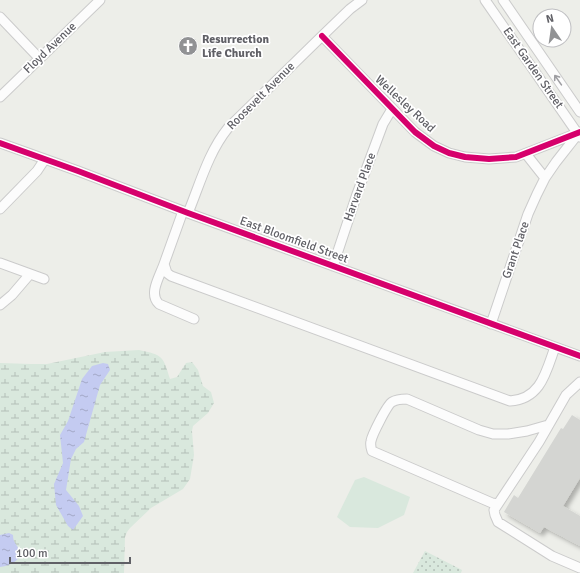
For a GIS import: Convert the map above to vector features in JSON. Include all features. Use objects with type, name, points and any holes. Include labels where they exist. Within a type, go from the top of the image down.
[{"type":"street","name":"Floyd Avenue","points":[[0,97],[100,0]]},
{"type":"street","name":"Roosevelt Avenue","points":[[194,319],[159,304],[155,300],[153,294],[164,264],[218,140],[228,128],[322,36],[362,0]]},
{"type":"street","name":"East Garden Street","points":[[485,0],[579,134]]},
{"type":"street","name":"East Garden Street","points":[[503,0],[580,112]]},
{"type":"street","points":[[0,17],[39,58]]},
{"type":"street","name":"Wellesley Road","points":[[322,36],[415,132],[434,146],[464,157],[489,159],[516,157],[561,139],[579,134]]},
{"type":"street","name":"Harvard Place","points":[[333,266],[357,194],[383,124],[392,108]]},
{"type":"street","name":"Grant Place","points":[[491,324],[528,214],[545,178],[579,134]]},
{"type":"street","name":"East Bloomfield Street","points":[[0,143],[580,356]]},
{"type":"street","points":[[526,154],[545,178]]},
{"type":"street","points":[[0,209],[37,171],[46,159]]},
{"type":"street","points":[[0,263],[44,279]]},
{"type":"street","points":[[164,264],[167,273],[171,276],[510,401],[526,397],[537,390],[555,347]]},
{"type":"street","points":[[0,305],[12,295],[30,274]]},
{"type":"street","points":[[580,382],[566,395],[494,510],[498,522],[552,556],[580,568]]},
{"type":"street","points":[[498,504],[492,503],[372,451],[371,440],[388,405],[394,401],[407,399],[479,430],[493,434],[508,434],[548,426]]},
{"type":"green space","points":[[139,350],[158,355],[166,365],[170,379],[177,377],[186,363],[192,362],[198,370],[203,386],[211,392],[214,403],[208,413],[193,426],[194,455],[190,479],[183,489],[151,508],[127,532],[125,537],[124,573],[0,573],[0,363],[47,364],[105,352]]},
{"type":"green space","points":[[364,477],[410,497],[404,515],[378,528],[350,527],[337,517],[355,480]]},
{"type":"green space","points":[[425,551],[462,570],[461,573],[413,573]]},
{"type":"water","points":[[103,363],[108,364],[110,370],[100,385],[84,442],[76,449],[71,459],[66,490],[79,506],[83,516],[73,530],[68,526],[56,505],[54,484],[63,463],[60,435],[68,421],[82,379],[92,366]]},
{"type":"water","points":[[9,533],[13,535],[14,542],[20,554],[17,560],[11,564],[0,567],[0,535]]},
{"type":"building","points":[[572,415],[580,420],[580,478],[563,506],[580,516],[580,546],[544,527],[540,533],[504,512],[514,495],[518,498],[561,428],[563,429]]},
{"type":"cycle path","points":[[322,36],[415,132],[434,146],[449,153],[465,157],[489,159],[516,157],[580,132]]},
{"type":"cycle path","points":[[0,143],[580,356]]},
{"type":"place","name":"Resurrection Life Church","points":[[188,46]]}]
